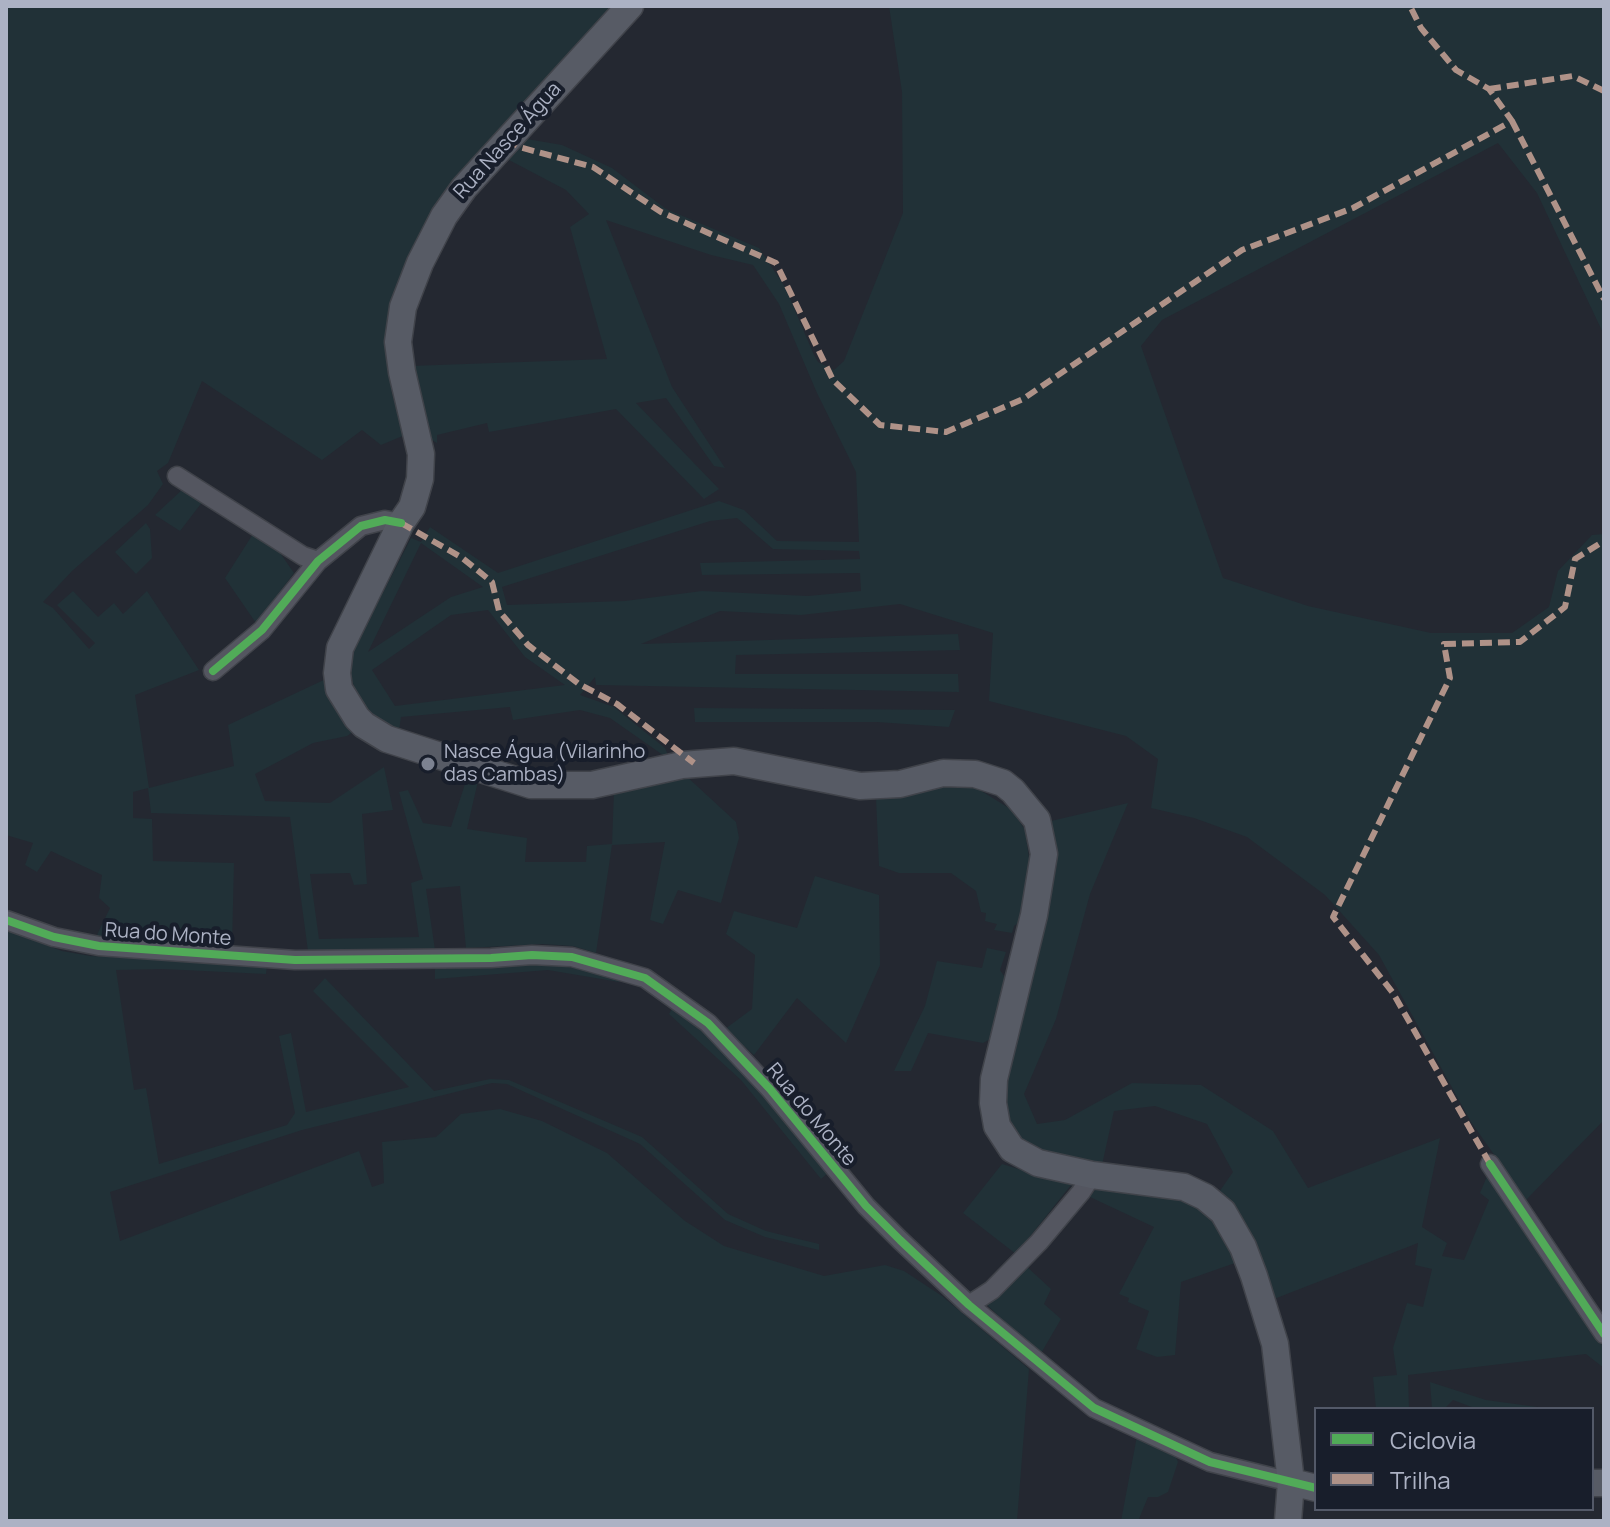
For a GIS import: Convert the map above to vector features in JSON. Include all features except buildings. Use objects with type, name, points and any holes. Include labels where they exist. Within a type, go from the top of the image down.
[{"type":"main road","name":"Rua Nasce Água","points":[[630,6],[464,188],[444,216],[420,263],[403,307],[398,342],[417,431],[421,466],[412,507],[348,628],[337,661],[339,689],[349,708],[364,725],[387,739],[516,781],[546,787],[592,785],[682,765],[734,761],[860,786],[900,784],[943,773],[975,774],[1003,783],[1013,791],[1037,820],[1044,854],[1034,915],[994,1079],[995,1115],[1003,1137],[1023,1157],[1038,1163],[1092,1175],[1184,1187],[1205,1197],[1223,1212],[1233,1227],[1254,1276],[1275,1344],[1304,1485],[1288,1521]]},
{"type":"street","points":[[177,476],[303,556],[318,561]]},
{"type":"street","points":[[213,671],[262,630],[318,561],[361,526],[385,520],[401,523]]},
{"type":"street","name":"Rua do Monte","points":[[6,920],[54,937],[99,946],[295,960],[532,955],[572,957],[645,978],[708,1023],[770,1089],[866,1206],[969,1305],[1094,1408],[1210,1462],[1304,1485]]},
{"type":"street","points":[[1490,1164],[1604,1334]]},
{"type":"street","points":[[969,1305],[992,1290],[1039,1242],[1092,1175]]},
{"type":"shaded area","points":[[6,6],[618,6],[464,170],[386,344],[392,394],[405,435],[381,445],[362,430],[322,460],[202,381],[168,463],[157,471],[163,484],[148,505],[72,571],[43,602],[53,608],[89,649],[95,643],[57,605],[73,591],[98,617],[114,603],[123,614],[147,591],[199,670],[135,695],[149,788],[234,766],[228,725],[328,678],[354,731],[347,736],[313,743],[255,774],[265,801],[330,803],[384,767],[393,810],[362,814],[367,884],[354,885],[350,873],[310,874],[319,939],[419,937],[411,883],[423,879],[399,792],[408,790],[423,823],[451,827],[467,778],[478,781],[467,829],[527,838],[525,862],[586,862],[587,846],[612,844],[614,791],[684,774],[736,822],[739,838],[721,903],[678,890],[663,924],[650,920],[665,842],[612,845],[596,953],[573,946],[542,944],[466,948],[460,886],[426,889],[435,950],[308,951],[290,817],[151,813],[148,788],[133,792],[133,818],[152,819],[153,861],[234,863],[232,946],[96,937],[110,908],[99,898],[102,875],[51,851],[37,872],[25,865],[33,843],[6,835]]},
{"type":"shaded area","points":[[889,6],[1604,6],[1604,335],[1537,193],[1498,143],[1162,320],[1141,346],[1223,578],[1308,606],[1431,633],[1512,633],[1549,607],[1558,571],[1592,535],[1604,534],[1604,1120],[1526,1200],[1471,1122],[1379,955],[1325,895],[1247,837],[1194,818],[1151,808],[1158,759],[1126,736],[989,701],[993,633],[900,604],[801,615],[720,611],[641,644],[958,634],[960,650],[736,655],[735,674],[958,674],[959,692],[596,685],[595,677],[580,695],[614,707],[665,748],[670,760],[610,718],[580,710],[513,720],[510,707],[401,717],[399,731],[380,723],[356,693],[350,673],[352,653],[411,538],[421,542],[430,527],[498,573],[719,501],[744,510],[777,541],[859,542],[856,472],[817,393],[779,304],[753,265],[711,255],[606,220],[672,387],[725,468],[714,466],[666,398],[636,403],[719,489],[704,499],[616,409],[489,432],[487,423],[437,435],[437,443],[428,438],[410,366],[607,359],[570,227],[589,214],[566,190],[509,160],[510,148],[521,138],[562,145],[612,168],[666,209],[759,248],[785,287],[818,362],[834,370],[844,361],[903,213],[902,92]],"holes":[[[737,518],[773,549],[859,551],[860,559],[700,563],[702,575],[860,573],[861,591],[808,596],[702,591],[625,601],[507,605],[502,587],[710,521]],[[421,543],[483,587],[451,597],[368,652]],[[488,610],[525,657],[565,685],[395,706],[372,670],[451,615]]]},
{"type":"shaded area","points":[[184,488],[203,501],[180,531],[155,515]]},
{"type":"shaded area","points":[[146,523],[150,529],[152,558],[136,574],[115,552]]},
{"type":"shaded area","points":[[253,534],[278,550],[294,573],[256,623],[225,578]]},
{"type":"shaded area","points":[[694,708],[955,710],[949,727],[877,722],[695,722]]},
{"type":"shaded area","points":[[939,786],[975,787],[1012,810],[1025,830],[1032,879],[1024,919],[1014,926],[1012,933],[994,930],[997,924],[985,921],[986,913],[981,912],[976,891],[951,873],[899,873],[879,866],[876,798]]},
{"type":"shaded area","points":[[1128,803],[1090,894],[1056,1019],[1024,1094],[1037,1124],[1065,1120],[1132,1083],[1201,1085],[1273,1131],[1308,1188],[1440,1138],[1422,1227],[1447,1243],[1442,1256],[1464,1260],[1489,1200],[1480,1193],[1488,1174],[1604,1348],[1604,1368],[1586,1354],[1408,1375],[1409,1407],[1376,1407],[1373,1377],[1397,1375],[1393,1348],[1407,1303],[1423,1307],[1432,1269],[1415,1265],[1418,1243],[1274,1299],[1217,1195],[1233,1172],[1207,1124],[1155,1106],[1114,1111],[1102,1165],[1044,1157],[1013,1134],[1001,1106],[1004,1074],[1057,865],[1051,821]]},
{"type":"shaded area","points":[[815,876],[879,895],[880,965],[846,1043],[797,998],[754,1055],[725,1029],[752,1009],[755,955],[726,934],[734,911],[797,928]]},
{"type":"shaded area","points":[[6,930],[62,951],[90,956],[267,965],[266,974],[116,970],[134,1090],[146,1088],[159,1164],[287,1125],[295,1113],[279,1036],[291,1033],[306,1112],[409,1087],[313,991],[325,978],[434,1091],[490,1079],[509,1080],[642,1137],[728,1214],[766,1231],[819,1244],[819,1250],[765,1237],[725,1220],[640,1144],[507,1084],[492,1083],[302,1130],[110,1192],[120,1241],[359,1151],[372,1187],[384,1183],[382,1142],[436,1137],[461,1114],[500,1109],[542,1121],[607,1153],[685,1221],[724,1246],[824,1276],[885,1265],[904,1271],[942,1296],[1029,1369],[1017,1521],[6,1521]]},
{"type":"shaded area","points":[[987,948],[1006,952],[1000,970],[1008,982],[997,1035],[983,1043],[928,1033],[911,1071],[894,1071],[925,1006],[937,961],[982,968]]},
{"type":"shaded area","points":[[552,964],[620,977],[619,982],[548,970],[435,979],[435,969]]},
{"type":"shaded area","points":[[673,1007],[692,1021],[745,1073],[828,1173],[821,1179],[741,1080],[669,1014]]},
{"type":"shaded area","points":[[1002,1164],[1071,1185],[1016,1254],[963,1213]]},
{"type":"shaded area","points":[[1099,1184],[1195,1200],[1222,1226],[1235,1263],[1181,1282],[1175,1355],[1157,1357],[1136,1349],[1149,1311],[1128,1302],[1129,1298],[1119,1294],[1154,1227],[1090,1197]]},
{"type":"shaded area","points":[[1025,1265],[1051,1289],[1044,1304],[1061,1319],[1040,1355],[987,1305]]},
{"type":"shaded area","points":[[1430,1382],[1486,1400],[1537,1407],[1472,1407],[1453,1400],[1446,1407],[1432,1407]]},
{"type":"shaded area","points":[[1137,1436],[1175,1455],[1178,1462],[1168,1492],[1158,1497],[1148,1497],[1139,1519],[1143,1521],[1121,1521]]},
{"type":"marked path","points":[[507,139],[519,147],[593,167],[661,212],[776,263],[833,380],[880,425],[946,432],[1023,399],[1242,250],[1353,208],[1512,121],[1489,89],[1456,70],[1421,28],[1410,6]]},
{"type":"marked path","points":[[1489,89],[1573,76],[1604,91]]},
{"type":"marked path","points":[[1512,121],[1604,299]]},
{"type":"marked path","points":[[401,523],[461,557],[492,582],[499,611],[528,645],[579,684],[617,704],[694,763]]},
{"type":"marked path","points":[[1490,1164],[1393,993],[1333,917],[1450,678],[1444,644],[1520,642],[1565,607],[1575,559],[1604,541]]},
{"type":"cycle path","points":[[213,671],[262,630],[318,561],[361,526],[385,520],[401,523]]},
{"type":"cycle path","points":[[6,920],[54,937],[99,946],[295,960],[532,955],[572,957],[645,978],[708,1023],[770,1089],[866,1206],[900,1240],[969,1305],[1094,1408],[1210,1462],[1314,1488]]},
{"type":"cycle path","points":[[1490,1164],[1604,1334]]},
{"type":"place","name":"Nasce Água (Vilarinho das Cambas)","points":[[428,764]]}]
